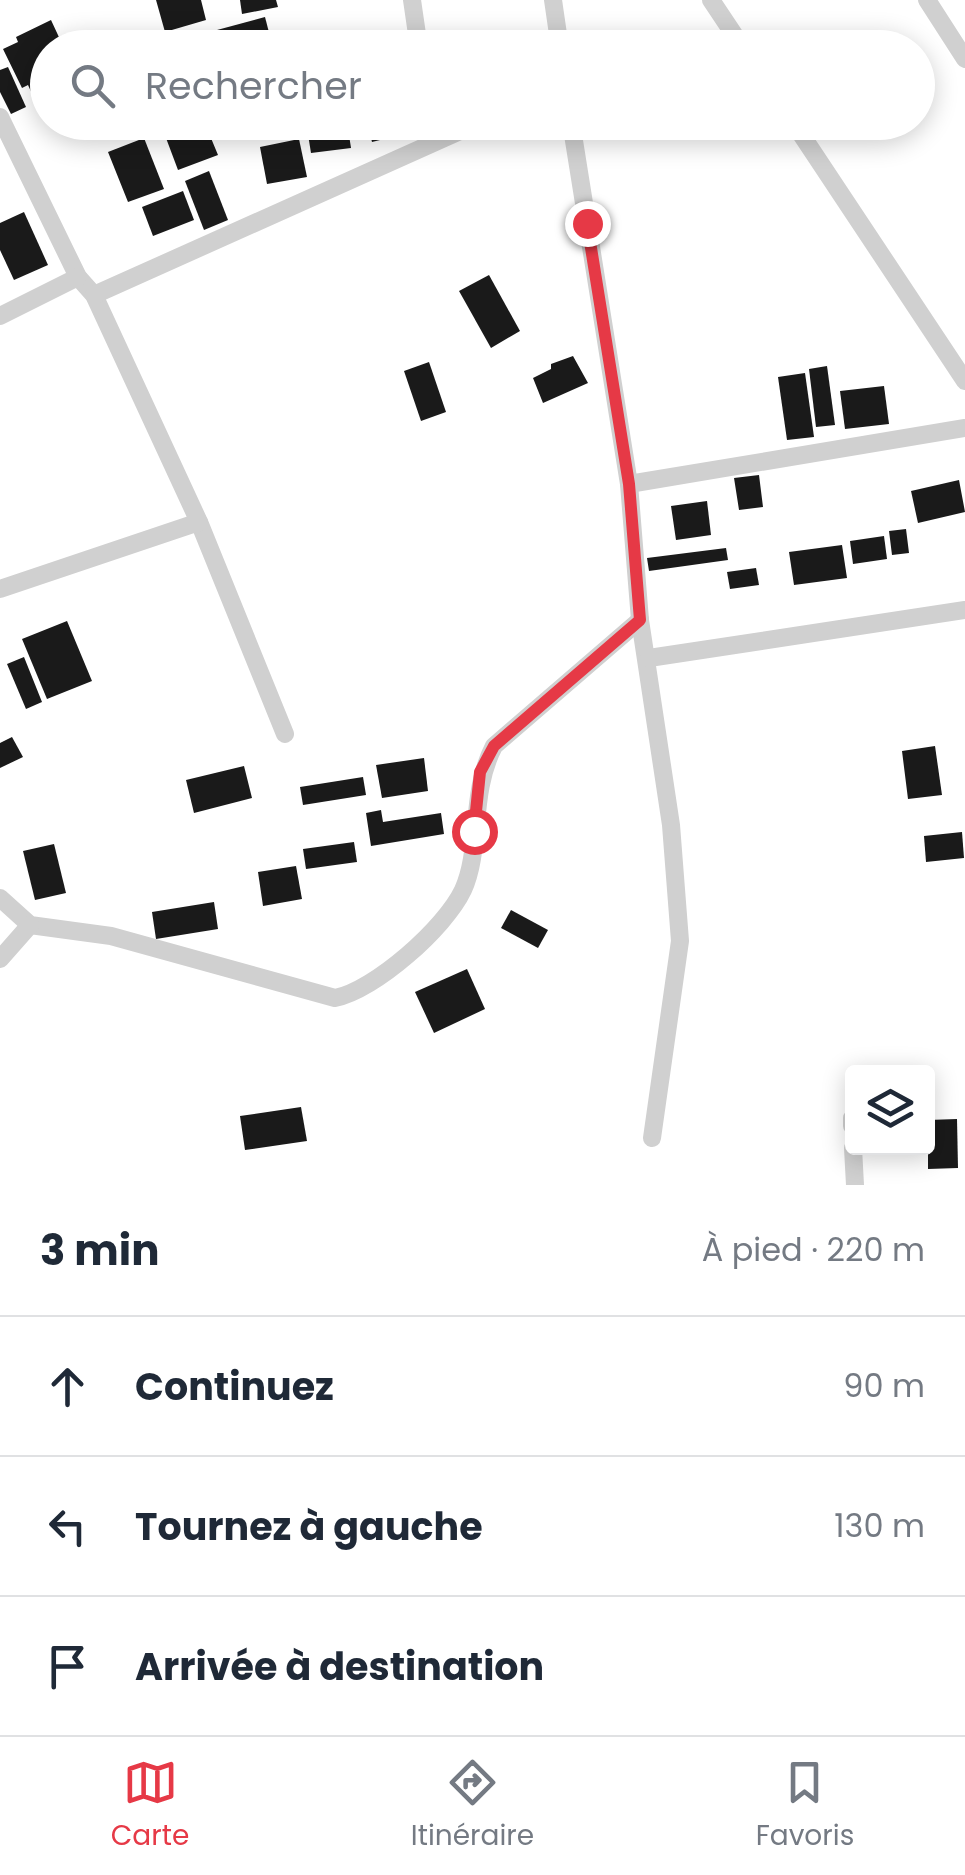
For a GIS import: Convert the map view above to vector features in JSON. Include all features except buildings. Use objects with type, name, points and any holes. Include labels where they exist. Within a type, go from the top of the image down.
[{"type":"street","points":[[412,0],[416,30]]},
{"type":"street","points":[[553,0],[557,30]]},
{"type":"street","points":[[711,0],[731,30]]},
{"type":"street","points":[[927,0],[965,59]]},
{"type":"street","points":[[0,117],[78,277],[94,295],[199,522],[285,734]]},
{"type":"street","points":[[94,295],[439,140]]},
{"type":"street","points":[[575,140],[629,484],[640,620],[649,658],[671,825],[680,941],[652,1138]]},
{"type":"street","points":[[805,140],[965,381]]},
{"type":"street","points":[[0,316],[78,277]]},
{"type":"street","points":[[629,484],[965,428]]},
{"type":"street","points":[[0,589],[199,522]]},
{"type":"street","points":[[649,658],[965,610]]},
{"type":"street","points":[[0,898],[30,925],[111,936],[335,998],[375,984],[422,940],[463,890],[480,772],[494,746],[640,620]]},
{"type":"street","points":[[0,959],[30,925]]},
{"type":"street","points":[[854,1155],[855,1185]]},
{"type":"route","points":[[474,831],[480,772],[494,746],[640,620],[629,484],[587,223]]}]
